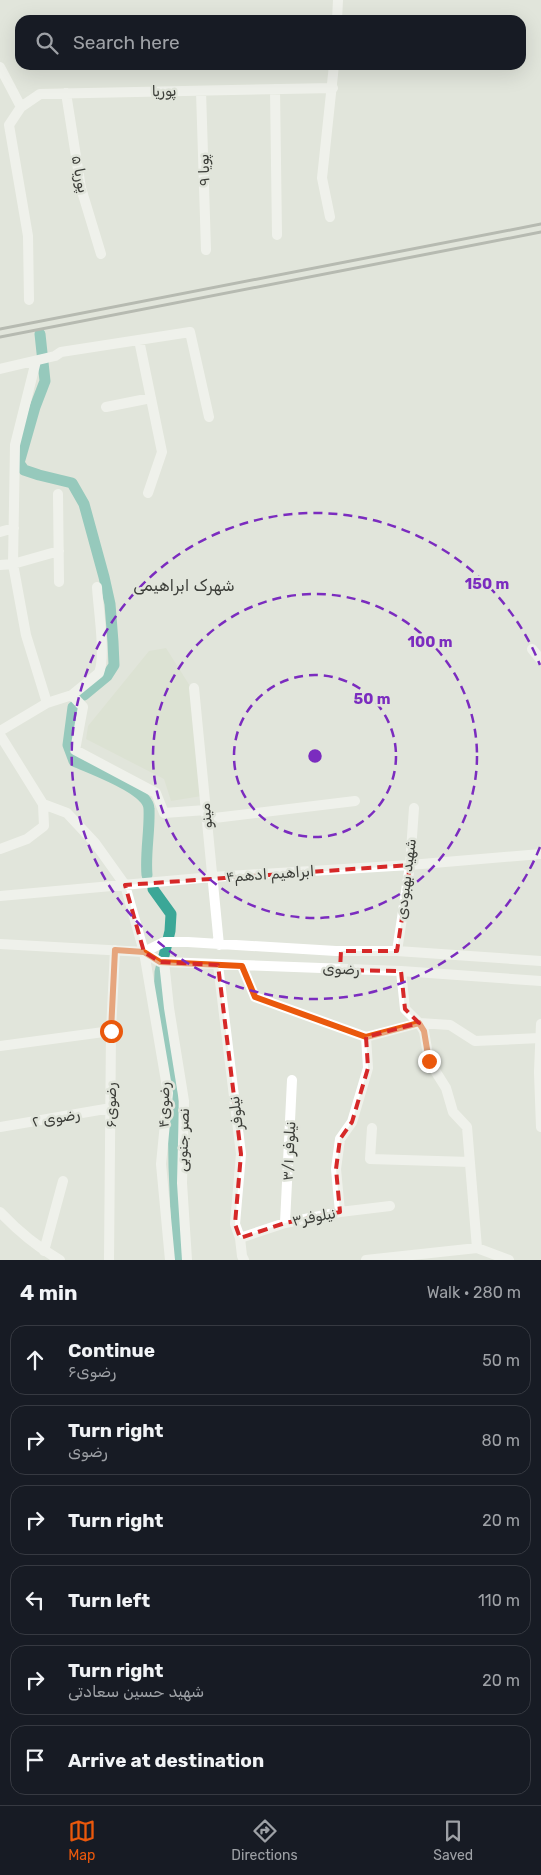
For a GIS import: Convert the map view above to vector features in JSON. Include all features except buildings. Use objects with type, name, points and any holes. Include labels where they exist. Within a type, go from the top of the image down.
[{"type":"street","points":[[337,15],[338,0]]},
{"type":"street","points":[[0,67],[21,107]]},
{"type":"street","points":[[330,217],[322,178],[334,70]]},
{"type":"street","points":[[0,87],[12,88]]},
{"type":"street","name":"پوریا","points":[[5,126],[21,107],[40,94],[333,88]]},
{"type":"street","points":[[275,89],[277,235]]},
{"type":"street","name":"پویا ۹","points":[[201,91],[206,250]]},
{"type":"street","name":"پوریا ۵","points":[[66,93],[81,188],[101,254]]},
{"type":"street","points":[[5,126],[28,236],[29,300]]},
{"type":"street","points":[[0,369],[55,356],[61,352],[190,332],[209,417]]},
{"type":"street","points":[[140,340],[162,452],[148,493]]},
{"type":"street","points":[[36,361],[15,446],[14,564],[26,635],[47,703]]},
{"type":"street","points":[[106,407],[151,398]]},
{"type":"street","points":[[58,494],[59,582]]},
{"type":"street","points":[[0,532],[14,528]]},
{"type":"street","points":[[0,565],[14,564],[59,551]]},
{"type":"street","points":[[0,731],[47,703],[72,695],[99,673],[102,656],[97,587]]},
{"type":"street","points":[[532,649],[541,660]]},
{"type":"street","name":"مینو","points":[[194,688],[218,945]]},
{"type":"street","points":[[72,695],[83,708],[75,750],[156,793],[164,813],[206,814],[355,801]]},
{"type":"street","points":[[0,735],[43,804],[44,826],[26,839],[0,849]]},
{"type":"street","name":"رضوی۴","points":[[43,804],[67,813],[95,843],[125,885],[144,952],[168,1093],[161,1164],[170,1260]]},
{"type":"street","name":"شهید بهبودی","points":[[397,951],[410,865],[414,808]]},
{"type":"street","name":"ابراهیم ادهم۴","points":[[0,896],[212,878],[541,854]]},
{"type":"street","name":"رضوی","points":[[144,952],[164,942],[297,947],[336,951],[397,951],[541,961]]},
{"type":"street","name":"رضوی","points":[[0,944],[144,952],[160,962],[401,971],[541,981]]},
{"type":"street","name":"رضوی۶","points":[[108,1260],[111,1031],[115,950]]},
{"type":"street","points":[[336,951],[336,969]]},
{"type":"street","name":"نصر جنوبی","points":[[164,962],[169,1008],[184,1101],[182,1183],[187,1260]]},
{"type":"street","name":"نیلوفر","points":[[218,965],[241,1154],[235,1224],[244,1260]]},
{"type":"street","points":[[242,966],[255,997],[366,1037],[419,1023],[450,1025],[475,1041],[540,1038]]},
{"type":"street","points":[[401,971],[405,1009],[424,1031],[429,1061],[446,1088],[453,1112],[466,1127],[478,1248]]},
{"type":"street","points":[[541,1024],[541,1127]]},
{"type":"street","points":[[0,1046],[111,1031]]},
{"type":"street","points":[[340,1212],[336,1169],[340,1138],[352,1122],[368,1068],[366,1037]]},
{"type":"street","name":"نیلوفر ۳/۱","points":[[285,1223],[292,1080]]},
{"type":"street","name":"رضوی ۲","points":[[0,1127],[111,1108]]},
{"type":"street","points":[[372,1128],[370,1159],[470,1162]]},
{"type":"street","points":[[44,1251],[63,1181]]},
{"type":"street","name":"نیلوفر۳","points":[[240,1238],[285,1223],[340,1212],[390,1206]]},
{"type":"street","points":[[0,1212],[16,1229],[44,1251],[60,1260]]},
{"type":"street","points":[[366,1260],[478,1248],[509,1260]]},
{"type":"highlighted area","points":[[410,865],[397,951],[341,951],[340,970],[401,971],[405,1009],[419,1023],[366,1037],[368,1068],[352,1122],[340,1139],[336,1169],[340,1212],[285,1223],[240,1238],[235,1224],[241,1154],[218,965],[160,962],[144,952],[125,885]]},
{"type":"shaded area","points":[[166,648],[190,686],[202,796],[171,801],[164,779],[86,739],[88,726],[149,651]]},
{"type":"waterway","points":[[40,334],[45,381],[35,407],[19,463],[24,470],[72,483],[84,504],[110,604],[114,665],[107,676],[84,695]]},
{"type":"waterway","points":[[73,707],[68,745],[74,761],[118,780],[140,794],[146,802],[149,809],[147,875]]},
{"type":"waterway","points":[[153,889],[171,914],[170,931],[160,972],[159,1001],[173,1095],[178,1260]]},
{"type":"railway","points":[[0,329],[541,224]]},
{"type":"railway","points":[[0,337],[541,232]]},
{"type":"district","name":"شهرک ابراهیمی","points":[[184,585]]},
{"type":"route","points":[[111,1031],[115,950],[144,952],[160,962],[242,966],[255,997],[366,1037],[419,1023],[424,1031],[429,1061]]}]
